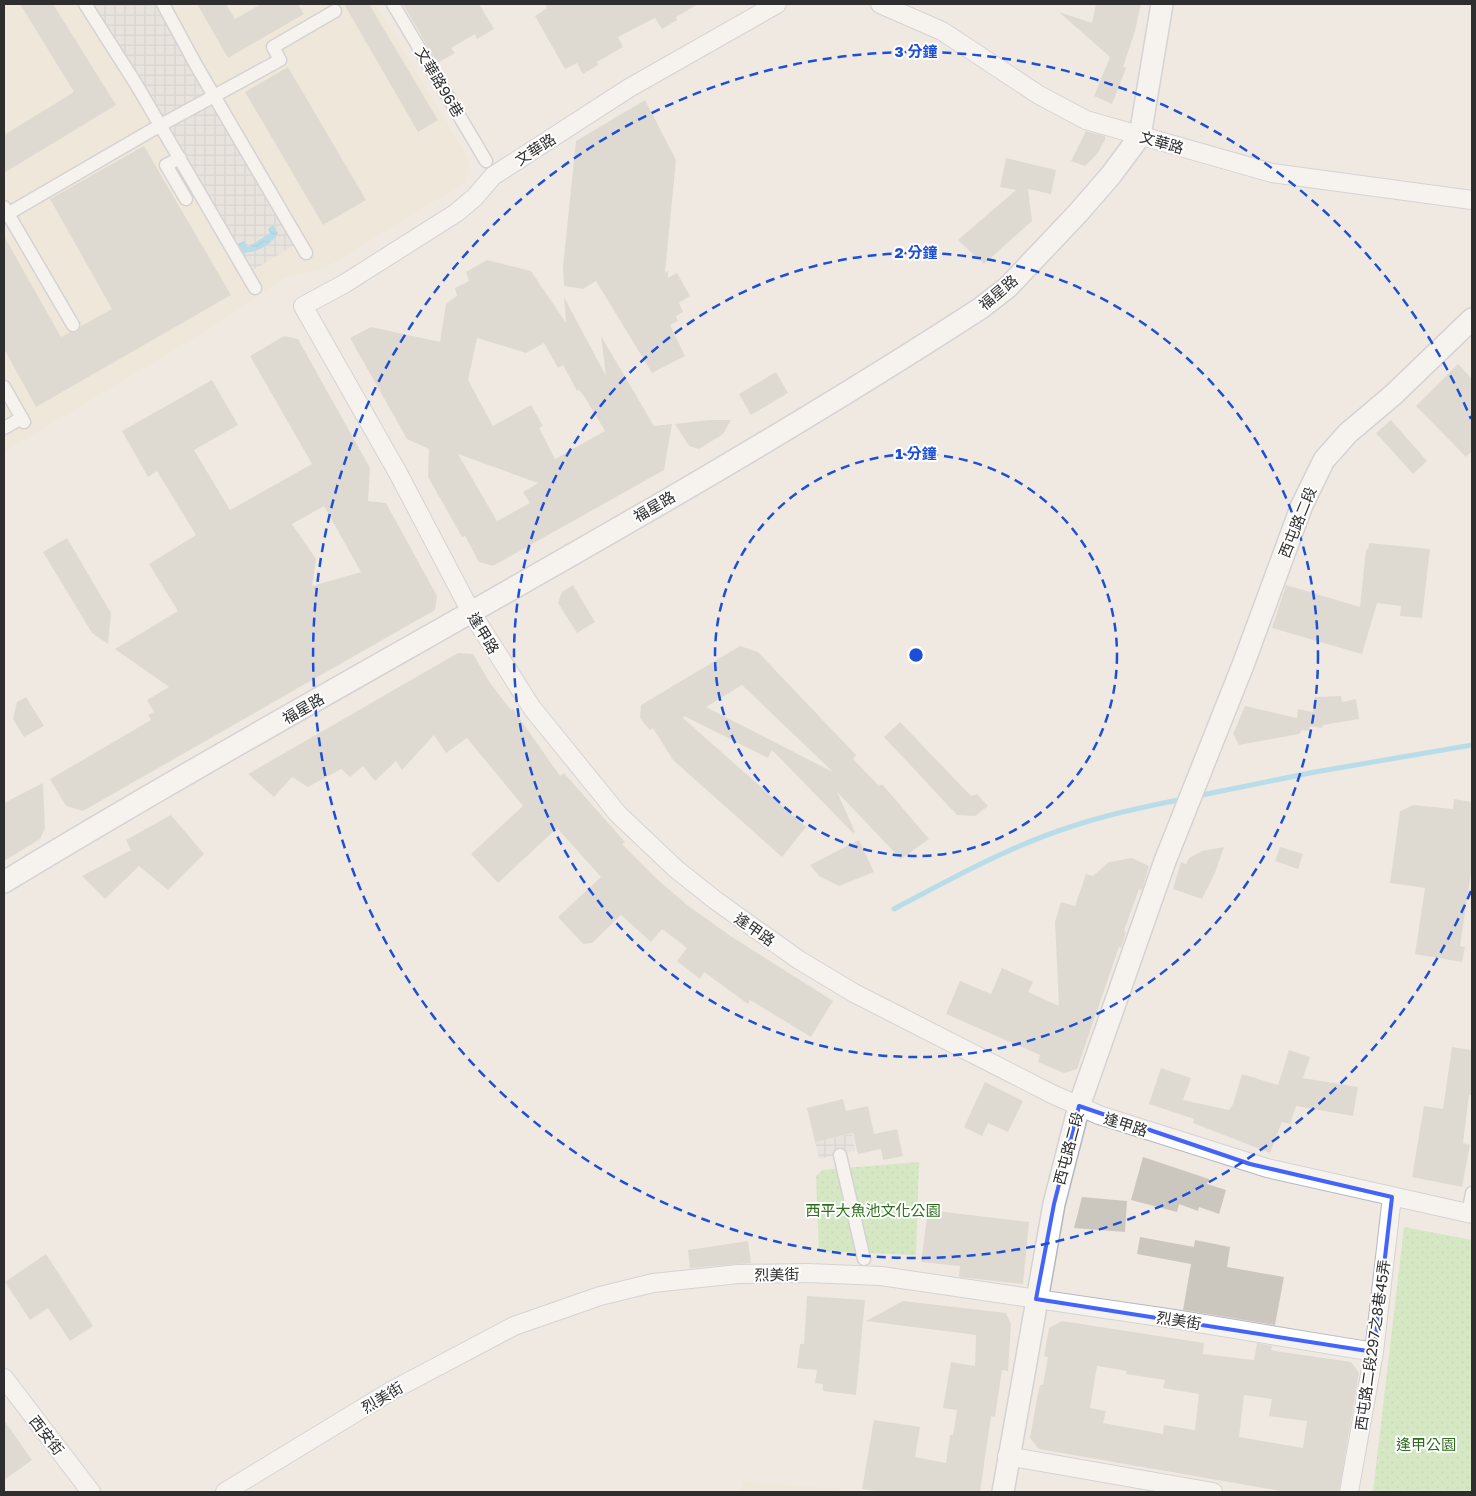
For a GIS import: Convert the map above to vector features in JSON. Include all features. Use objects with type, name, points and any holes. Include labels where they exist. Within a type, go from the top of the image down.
[{"type":"street","points":[[85,4],[136,84],[255,288]]},
{"type":"street","points":[[163,4],[306,253]]},
{"type":"street","name":"文華路96巷","points":[[393,4],[486,161]]},
{"type":"street","name":"文華路","points":[[304,306],[344,284],[456,213],[475,197],[493,176],[629,88],[777,4]]},
{"type":"street","name":"文華路","points":[[880,4],[942,31],[1039,95],[1086,120],[1272,173],[1472,200]]},
{"type":"street","name":"福星路","points":[[4,882],[227,751],[751,450],[981,308],[1008,287],[1078,213],[1111,175],[1140,136],[1162,4]]},
{"type":"street","points":[[73,325],[5,212],[214,94],[280,60],[273,47],[334,11]]},
{"type":"street","points":[[180,158],[166,165],[186,199]]},
{"type":"street","name":"逢甲路","points":[[304,306],[422,516],[471,612],[532,708],[597,789],[640,836],[709,895],[799,960],[854,993],[1099,1115],[1258,1166],[1470,1214]]},
{"type":"street","name":"西屯路二段","points":[[1003,1492],[1054,1204],[1079,1106],[1182,816],[1243,665],[1302,505],[1324,460],[1348,433],[1393,395],[1472,318]]},
{"type":"street","points":[[4,387],[23,420],[4,428]]},
{"type":"street","points":[[840,1154],[864,1258]]},
{"type":"street","points":[[1470,1214],[1472,1193]]},
{"type":"street","name":"西屯路二段297之8巷45弄","points":[[1349,1492],[1374,1352],[1392,1197]]},
{"type":"street","name":"烈美街","points":[[225,1492],[390,1391],[514,1326],[600,1296],[653,1283],[738,1274],[808,1273],[881,1276],[1374,1352]]},
{"type":"street","name":"西安街","points":[[4,1378],[90,1492]]},
{"type":"street","points":[[1008,1456],[1161,1488],[1213,1492]]},
{"type":"highlighted area","points":[[1079,1106],[1250,1164],[1392,1197],[1374,1352],[1036,1299],[1054,1204]]},
{"type":"shaded area","points":[[4,4],[376,4],[470,161],[466,182],[329,266],[284,278],[214,326],[4,452]]},
{"type":"shaded area","points":[[85,4],[158,4],[293,246],[248,273]]},
{"type":"shaded area","points":[[852,1134],[855,1151],[819,1159],[815,1141]]},
{"type":"shaded area","points":[[743,1481],[863,1491],[740,1492]]},
{"type":"green space","name":"西平大魚池文化公園","points":[[919,1162],[916,1255],[819,1251],[816,1176],[822,1170]]},
{"type":"green space","name":"逢甲公園","points":[[1404,1227],[1472,1240],[1472,1492],[1373,1492]]},
{"type":"water","points":[[273,225],[278,233],[267,245],[259,250],[243,253],[238,244],[244,241],[248,247],[270,233],[268,229]]},
{"type":"building","points":[[20,4],[53,4],[116,105],[4,173],[4,135],[74,92]]},
{"type":"building","points":[[197,4],[226,4],[235,19],[261,4],[298,4],[304,14],[228,58]]},
{"type":"building","points":[[344,4],[369,4],[438,120],[418,132]]},
{"type":"building","points":[[403,4],[479,4],[494,29],[477,39],[475,34],[451,48],[455,53],[437,63]]},
{"type":"building","points":[[545,4],[698,4],[676,17],[677,20],[662,29],[655,18],[618,37],[623,47],[597,62],[598,65],[583,74],[577,63],[565,69],[535,16],[547,8]]},
{"type":"building","points":[[1096,4],[1141,4],[1135,31],[1123,67],[1126,68],[1112,104],[1094,96],[1110,57],[1059,12],[1092,23]]},
{"type":"building","points":[[288,67],[366,200],[323,225],[245,92]]},
{"type":"building","points":[[645,100],[676,160],[665,272],[668,271],[668,278],[677,273],[690,296],[679,303],[683,312],[676,316],[678,321],[670,325],[685,356],[652,373],[596,281],[583,289],[564,286],[563,267],[576,141]]},
{"type":"building","points":[[1086,131],[1105,136],[1105,140],[1097,154],[1085,166],[1071,161]]},
{"type":"building","points":[[144,146],[231,295],[36,407],[4,349],[4,236],[61,337],[70,332],[77,332],[81,326],[112,309],[50,199]]},
{"type":"building","points":[[1006,158],[1056,170],[1051,194],[1028,189],[1032,221],[984,264],[958,240],[1016,190],[1000,187]]},
{"type":"building","points":[[487,260],[531,271],[566,323],[564,297],[606,376],[601,336],[654,426],[672,424],[664,470],[493,566],[479,562],[465,536],[462,537],[428,477],[429,449],[407,439],[350,338],[371,327],[440,342],[446,304],[457,296],[455,288],[469,281],[466,272]],"holes":[[[477,338],[526,353],[544,343],[558,368],[563,365],[577,391],[579,390],[584,396],[605,431],[555,459],[539,428],[543,426],[531,405],[493,426],[468,380]],[[458,454],[538,483],[523,492],[530,503],[497,521]]]},
{"type":"building","points":[[284,336],[298,339],[370,468],[368,501],[386,503],[437,596],[435,610],[83,811],[66,806],[50,779],[151,720],[148,715],[154,712],[147,700],[169,687],[115,649],[178,611],[149,564],[196,535],[157,471],[148,477],[122,431],[212,380],[238,425],[194,450],[230,510],[312,464],[250,356]],"holes":[[[324,506],[361,572],[312,586],[316,559],[292,524]]]},
{"type":"building","points":[[1458,364],[1472,379],[1472,451],[1466,457],[1416,406]]},
{"type":"building","points":[[776,372],[788,393],[751,415],[739,394]]},
{"type":"building","points":[[709,420],[731,420],[723,434],[699,449],[689,446],[675,424]]},
{"type":"building","points":[[1391,420],[1427,461],[1413,474],[1376,433]]},
{"type":"building","points":[[67,538],[111,613],[108,644],[92,633],[43,552]]},
{"type":"building","points":[[1369,543],[1430,549],[1422,618],[1400,616],[1401,606],[1377,603],[1362,654],[1272,628],[1286,585],[1360,607],[1366,549],[1368,550]]},
{"type":"building","points":[[573,585],[595,622],[577,633],[558,603],[562,592]]},
{"type":"building","points":[[740,646],[758,652],[856,755],[853,759],[879,786],[882,784],[929,839],[901,859],[837,792],[855,832],[853,833],[772,750],[768,758],[684,716],[683,718],[806,827],[782,857],[673,760],[653,728],[650,730],[640,718],[641,705]],"holes":[[[742,685],[833,772],[706,707]]]},
{"type":"building","points":[[458,653],[473,654],[490,683],[511,710],[513,709],[560,776],[564,773],[625,842],[622,844],[658,880],[686,904],[729,935],[833,1001],[811,1037],[750,1000],[748,1004],[704,972],[700,979],[677,961],[687,948],[662,929],[651,942],[621,915],[592,943],[583,944],[558,917],[601,877],[557,828],[498,883],[471,854],[523,806],[467,738],[446,753],[434,735],[402,770],[396,761],[375,781],[363,766],[350,777],[341,769],[308,787],[292,777],[274,797],[248,774]]},
{"type":"building","points":[[1341,696],[1342,702],[1356,699],[1359,719],[1323,725],[1322,728],[1310,726],[1308,731],[1302,730],[1299,734],[1239,745],[1233,734],[1245,706],[1297,718],[1298,709],[1313,712],[1315,697]]},
{"type":"building","points":[[26,697],[44,726],[24,737],[13,719],[17,702]]},
{"type":"building","points":[[900,722],[971,796],[977,794],[988,806],[975,816],[957,815],[884,737]]},
{"type":"building","points":[[43,783],[45,828],[40,839],[4,861],[4,803]]},
{"type":"building","points":[[1454,799],[1472,802],[1472,866],[1460,946],[1465,947],[1462,962],[1415,954],[1425,888],[1390,883],[1400,811],[1414,805],[1453,809]]},
{"type":"building","points":[[171,815],[204,854],[168,890],[139,866],[105,899],[82,876],[131,850],[126,840]]},
{"type":"building","points":[[859,840],[874,872],[839,886],[819,876],[810,865]]},
{"type":"building","points":[[1224,847],[1215,873],[1202,899],[1173,889],[1181,862],[1186,864],[1189,858],[1202,851]]},
{"type":"building","points":[[1280,847],[1303,854],[1298,869],[1275,861]]},
{"type":"building","points":[[1132,858],[1149,866],[1142,890],[1139,889],[1124,931],[1126,932],[1121,948],[1119,947],[1077,1069],[1064,1073],[1038,1062],[1040,1055],[946,1014],[960,981],[991,994],[1002,968],[1033,982],[1028,992],[1059,1006],[1055,922],[1061,902],[1075,906],[1086,874],[1093,876],[1109,862]]},
{"type":"building","points":[[1452,1047],[1472,1050],[1472,1095],[1469,1095],[1463,1143],[1470,1145],[1462,1187],[1412,1177],[1424,1106],[1443,1109]]},
{"type":"building","points":[[1289,1050],[1310,1057],[1303,1078],[1358,1087],[1353,1116],[1296,1106],[1290,1124],[1282,1122],[1270,1153],[1193,1123],[1194,1119],[1149,1104],[1161,1068],[1191,1078],[1183,1100],[1229,1110],[1233,1104],[1242,1074],[1278,1085]]},
{"type":"building","points":[[985,1082],[1023,1101],[1008,1132],[988,1123],[982,1136],[964,1127]]},
{"type":"building","points":[[843,1099],[846,1111],[868,1106],[874,1134],[897,1129],[903,1156],[883,1160],[881,1149],[858,1154],[853,1133],[815,1142],[807,1108]]},
{"type":"building","points":[[1143,1157],[1209,1179],[1207,1184],[1226,1190],[1219,1214],[1199,1207],[1198,1211],[1179,1204],[1177,1212],[1131,1200]]},
{"type":"building","points":[[1082,1197],[1127,1201],[1125,1232],[1074,1228]]},
{"type":"building","points":[[928,1210],[1029,1222],[1023,1284],[959,1277],[960,1266],[921,1262]]},
{"type":"building","points":[[1140,1237],[1194,1247],[1195,1240],[1230,1247],[1227,1267],[1284,1277],[1275,1325],[1183,1310],[1191,1264],[1137,1254]]},
{"type":"building","points":[[748,1241],[751,1263],[690,1268],[688,1250]]},
{"type":"building","points":[[46,1254],[93,1326],[70,1341],[48,1308],[30,1320],[5,1282]]},
{"type":"building","points":[[807,1296],[865,1300],[856,1395],[823,1391],[823,1384],[815,1383],[817,1370],[797,1368],[800,1344],[804,1344]]},
{"type":"building","points":[[903,1301],[1006,1313],[1011,1324],[1008,1371],[1002,1370],[995,1417],[991,1416],[980,1492],[882,1492],[862,1489],[874,1420],[920,1427],[915,1457],[946,1463],[950,1435],[953,1435],[957,1410],[943,1408],[951,1362],[975,1366],[976,1335],[866,1321]]},
{"type":"building","points":[[1062,1321],[1204,1343],[1203,1354],[1254,1360],[1257,1343],[1272,1346],[1271,1350],[1275,1351],[1351,1362],[1359,1373],[1339,1492],[1287,1492],[1039,1449],[1030,1438],[1037,1398],[1040,1385],[1043,1385],[1048,1357],[1044,1356],[1049,1328]],"holes":[[[1097,1366],[1127,1371],[1126,1374],[1165,1380],[1163,1388],[1199,1394],[1195,1430],[1164,1425],[1163,1434],[1103,1423],[1106,1411],[1090,1408]],[[1244,1395],[1272,1399],[1269,1416],[1307,1421],[1303,1448],[1239,1437]]]},
{"type":"building","points":[[4,1420],[32,1460],[4,1480]]},
{"type":"waterway","points":[[1197,796],[1315,772],[1472,745]]},
{"type":"waterway","points":[[894,909],[982,863],[1050,834],[1114,814],[1184,799]]}]
